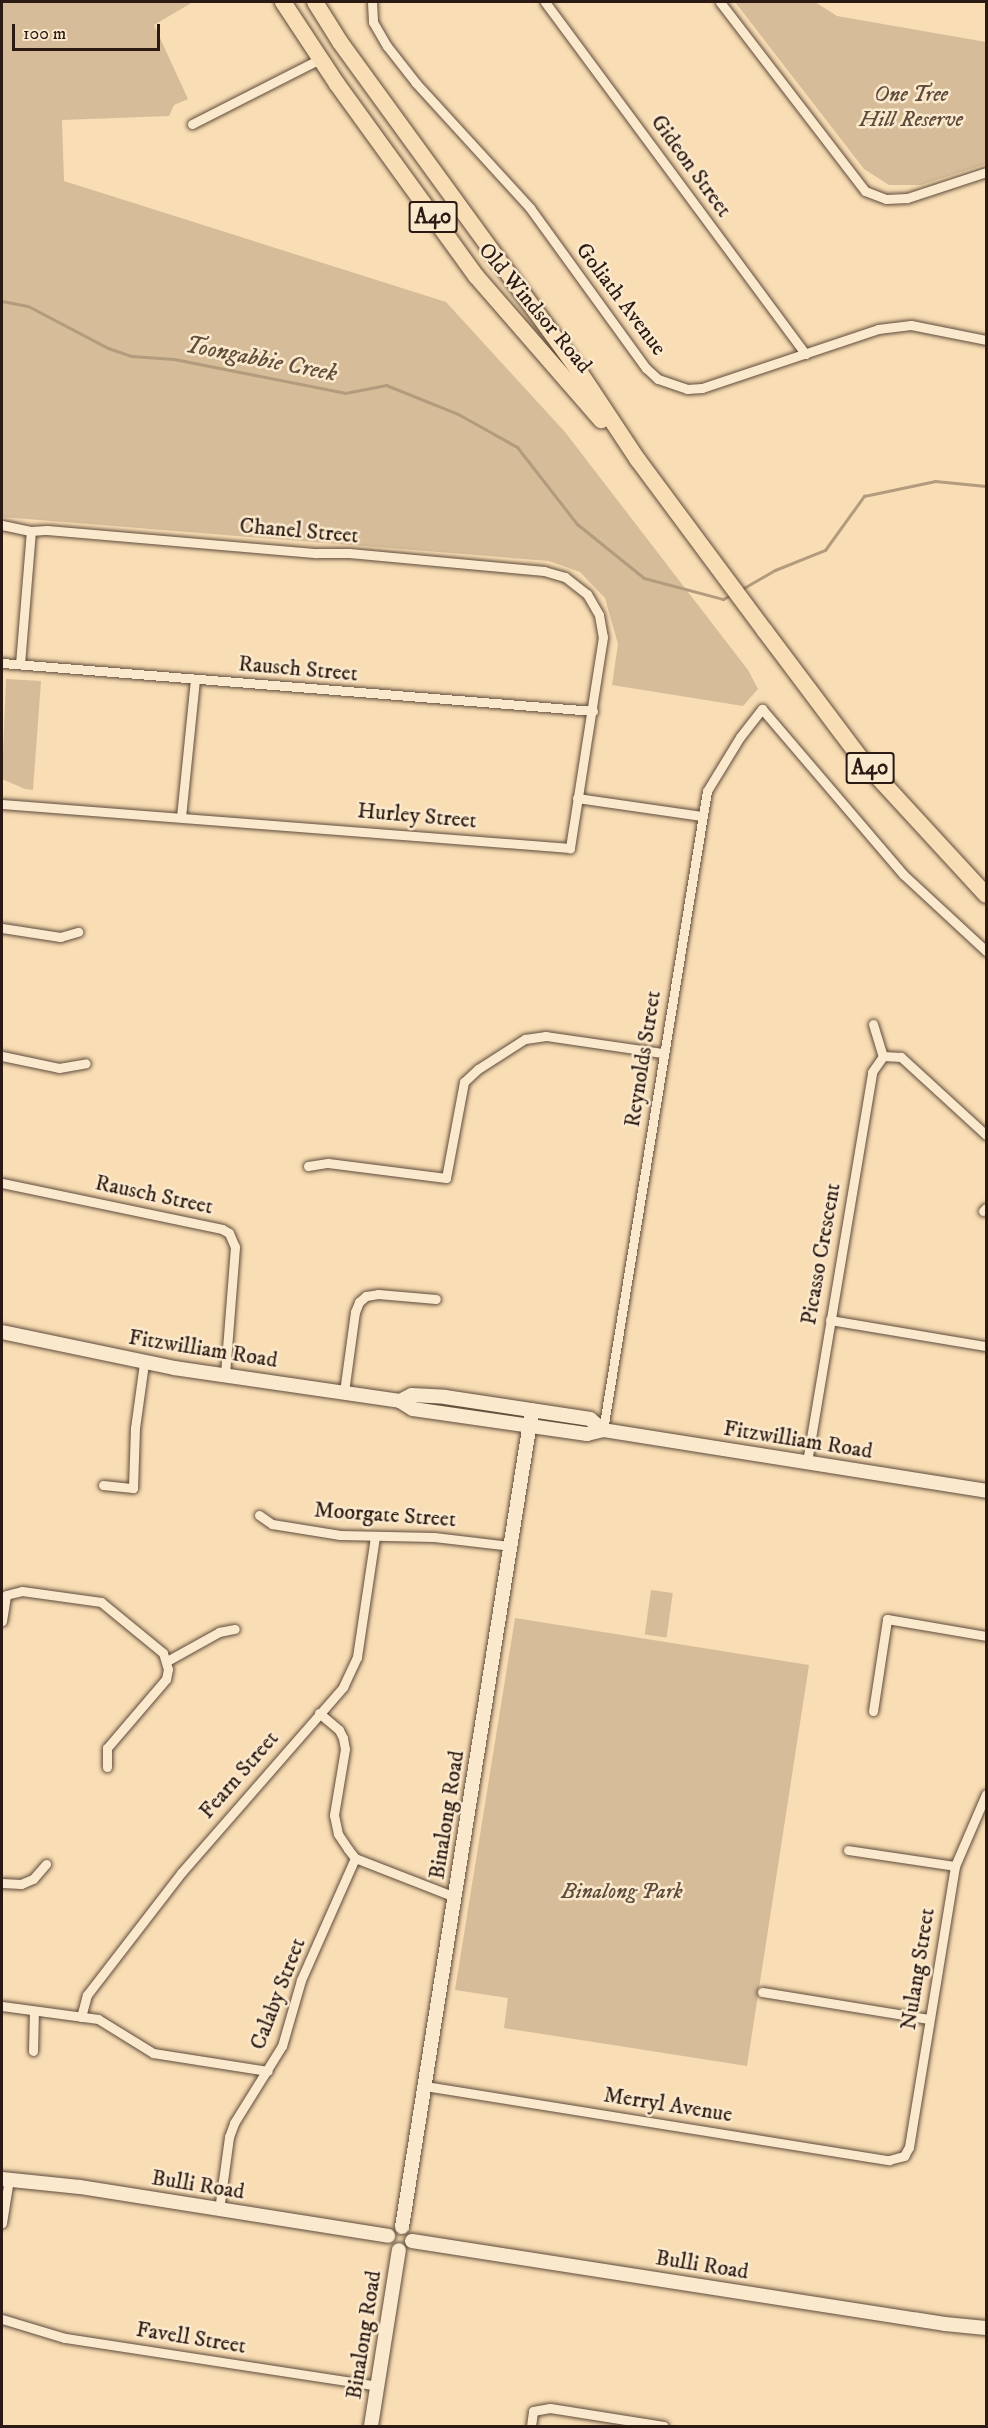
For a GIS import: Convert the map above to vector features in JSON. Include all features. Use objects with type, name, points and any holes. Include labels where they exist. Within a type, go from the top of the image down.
[{"type":"highway","name":"Old Windsor Road","points":[[283,2],[320,59],[476,276],[638,460]]},
{"type":"highway","name":"Old Windsor Road","points":[[315,2],[340,42],[579,371],[638,460],[765,631],[862,760],[987,896]]},
{"type":"street","name":"Goliath Avenue","points":[[372,2],[372,22],[387,46],[424,92],[530,208],[646,368],[658,379],[687,389],[702,388],[878,329],[911,325],[987,340]]},
{"type":"street","name":"Gideon Street","points":[[545,2],[805,354]]},
{"type":"street","points":[[720,2],[865,191],[886,199],[907,198],[987,172]]},
{"type":"street","points":[[192,124],[320,59]]},
{"type":"street","name":"Chanel Street","points":[[2,525],[31,531],[47,530],[317,553],[349,553],[544,571],[565,577],[587,594]]},
{"type":"street","points":[[20,664],[31,531]]},
{"type":"street","name":"Hurley Street","points":[[2,804],[570,848],[603,637],[599,615],[587,594]]},
{"type":"street","name":"Rausch Street","points":[[2,663],[593,711]]},
{"type":"street","points":[[181,817],[195,680]]},
{"type":"street","name":"Reynolds Street","points":[[603,1430],[707,791],[740,737],[762,709],[904,875],[987,951]]},
{"type":"street","points":[[578,798],[702,816]]},
{"type":"street","points":[[2,928],[60,937],[78,932]]},
{"type":"street","points":[[873,1024],[882,1056],[901,1057],[987,1135]]},
{"type":"street","points":[[308,1166],[328,1163],[446,1178],[464,1082],[478,1069],[525,1039],[546,1036],[663,1053]]},
{"type":"street","points":[[2,1056],[59,1068],[86,1063]]},
{"type":"street","name":"Picasso Crescent","points":[[807,1462],[872,1072],[882,1056]]},
{"type":"street","name":"Rausch Street","points":[[2,1183],[222,1229],[229,1233],[235,1247],[225,1374]]},
{"type":"street","points":[[344,1392],[355,1312],[359,1302],[366,1296],[378,1294],[436,1299]]},
{"type":"street","points":[[830,1320],[987,1346]]},
{"type":"street","name":"Fitzwilliam Road","points":[[2,1332],[144,1363],[400,1401],[412,1408],[587,1434],[603,1430],[987,1491]]},
{"type":"street","points":[[104,1485],[133,1488],[135,1428],[144,1363]]},
{"type":"street","name":"Fitzwilliam Road","points":[[400,1401],[412,1395],[445,1397],[590,1419],[603,1430]]},
{"type":"street","name":"Binalong Road","points":[[402,2227],[532,1410]]},
{"type":"street","name":"Moorgate Street","points":[[259,1515],[272,1524],[375,1537],[434,1537],[511,1546]]},
{"type":"street","name":"Fearn Street","points":[[81,2017],[87,1995],[174,1882],[343,1687],[357,1657],[375,1537]]},
{"type":"street","points":[[2,1621],[6,1595],[22,1591],[101,1602],[163,1653],[167,1661],[165,1679],[107,1748],[107,1767]]},
{"type":"street","points":[[873,1711],[886,1619],[987,1636]]},
{"type":"street","points":[[167,1661],[219,1632],[235,1629]]},
{"type":"street","points":[[319,1713],[339,1730],[343,1738],[345,1749],[335,1824],[338,1834],[355,1858],[455,1897]]},
{"type":"street","name":"Nulang Street","points":[[904,2156],[909,2147],[955,1866],[987,1794]]},
{"type":"street","points":[[848,1850],[955,1866]]},
{"type":"street","name":"Calaby Street","points":[[219,2210],[229,2137],[234,2123],[268,2071],[287,2034],[301,1980],[355,1858]]},
{"type":"street","points":[[2,1883],[21,1884],[33,1879],[46,1863]]},
{"type":"street","points":[[762,1992],[929,2019]]},
{"type":"street","points":[[2,2006],[108,2023],[153,2054],[268,2071]]},
{"type":"street","points":[[33,2051],[34,2011]]},
{"type":"street","name":"Merryl Avenue","points":[[425,2086],[889,2160],[904,2156]]},
{"type":"street","points":[[2,2223],[5,2179]]},
{"type":"street","name":"Bulli Road","points":[[5,2179],[80,2187],[388,2236]]},
{"type":"street","points":[[402,2227],[409,2230],[412,2241],[407,2248],[399,2250],[389,2244],[388,2236],[395,2228],[402,2227]]},
{"type":"street","name":"Bulli Road","points":[[412,2241],[945,2324],[987,2328]]},
{"type":"street","name":"Binalong Road","points":[[371,2427],[399,2250]]},
{"type":"street","name":"Favell Street","points":[[2,2319],[64,2338],[378,2386]]},
{"type":"street","points":[[531,2427],[533,2411],[550,2408],[664,2427]]},
{"type":"green space","points":[[2,2],[193,2],[154,25],[188,99],[174,105],[169,116],[62,120],[64,181],[446,302],[565,432],[748,670],[758,689],[743,706],[612,685],[618,644],[605,598],[580,572],[549,561],[2,517]]},
{"type":"green space","name":"One Tree Hill Reserve","points":[[735,2],[815,2],[837,16],[986,42],[986,164],[921,185],[889,185],[864,169]]},
{"type":"green space","points":[[6,679],[41,681],[33,790],[2,779]]},
{"type":"green space","points":[[651,1590],[673,1593],[667,1638],[645,1635]]},
{"type":"green space","name":"Binalong Park","points":[[515,1618],[809,1665],[747,2066],[504,2028],[508,1998],[455,1990]]},
{"type":"waterway","name":"Toongabbie Creek","points":[[2,301],[28,306],[108,348],[131,356],[174,359],[345,393],[386,385],[458,414],[517,447],[577,524],[644,578],[723,599],[731,595]]},
{"type":"waterway","name":"Toongabbie Creek","points":[[742,589],[775,570],[825,550],[864,496],[935,481],[986,486]]}]
